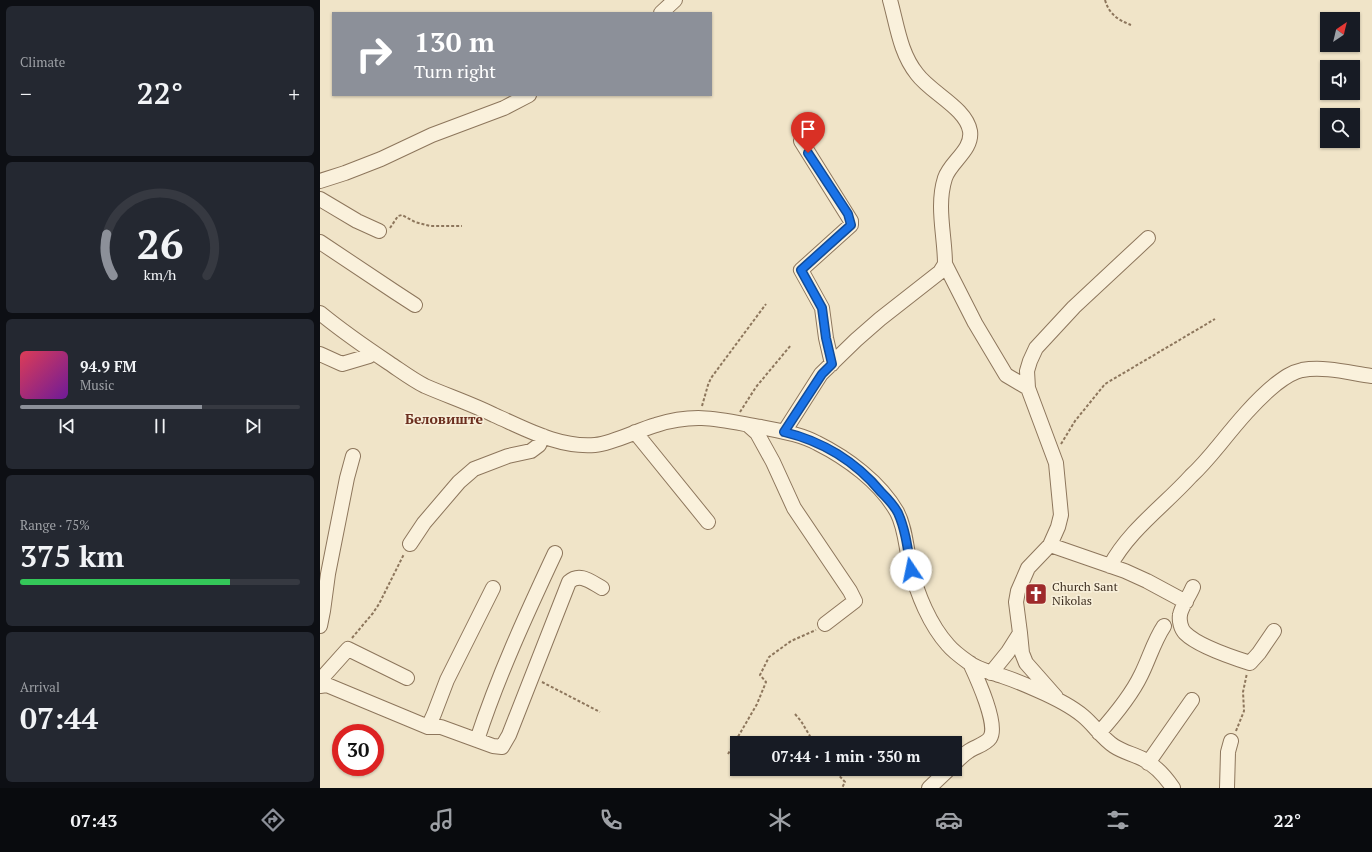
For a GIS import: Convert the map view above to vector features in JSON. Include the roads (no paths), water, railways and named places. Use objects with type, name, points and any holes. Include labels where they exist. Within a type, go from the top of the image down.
[{"type":"street","points":[[662,12],[675,0]]},
{"type":"street","points":[[890,0],[902,47],[910,65],[917,75],[932,90],[962,115],[968,123],[971,132],[966,148],[945,178],[941,199],[944,264],[975,323],[1006,375],[1028,388]]},
{"type":"street","points":[[320,181],[381,159],[432,135],[504,108],[527,96]]},
{"type":"street","points":[[801,141],[851,221],[851,225],[843,234],[801,270],[822,308],[826,338],[832,364]]},
{"type":"street","points":[[320,199],[357,221],[379,231]]},
{"type":"street","points":[[1059,700],[1026,663],[1022,653],[1016,602],[1019,587],[1028,568],[1050,545],[1058,527],[1061,515],[1056,463],[1028,388],[1027,371],[1030,360],[1036,348],[1074,307],[1148,238]]},
{"type":"street","points":[[320,242],[415,305]]},
{"type":"street","points":[[784,432],[822,374],[880,319],[940,272],[944,264]]},
{"type":"street","points":[[320,313],[340,329],[423,385],[467,402],[526,430],[543,436],[572,443],[593,445],[655,425],[676,420],[711,418],[784,432],[810,439],[838,454],[864,473],[897,512],[901,521],[911,570],[926,611],[948,645],[970,664],[991,673],[1001,675],[1059,700],[1084,716],[1107,741],[1156,768],[1165,776],[1173,788]]},
{"type":"street","points":[[320,355],[342,364],[369,356],[373,352]]},
{"type":"street","points":[[1110,566],[1118,553],[1133,535],[1201,467],[1251,408],[1267,391],[1291,373],[1304,369],[1322,369],[1372,376]]},
{"type":"street","points":[[748,425],[757,433],[773,462],[794,508],[850,591],[855,601],[825,624]]},
{"type":"street","points":[[635,432],[708,522]]},
{"type":"street","points":[[410,544],[424,523],[458,482],[474,469],[508,456],[531,450],[539,445],[543,436]]},
{"type":"street","points":[[320,626],[328,574],[347,478],[353,456]]},
{"type":"street","points":[[1050,545],[1125,571],[1186,602]]},
{"type":"street","points":[[477,740],[488,707],[529,609],[555,553]]},
{"type":"street","points":[[320,686],[327,686],[428,727],[441,727],[493,746],[502,747],[509,735],[569,582],[574,578],[580,577],[602,588]]},
{"type":"street","points":[[1194,587],[1180,615],[1180,624],[1183,632],[1193,640],[1229,656],[1250,663],[1274,631]]},
{"type":"street","points":[[428,727],[447,680],[494,588]]},
{"type":"street","points":[[1100,733],[1133,691],[1158,634],[1164,626]]},
{"type":"street","points":[[991,673],[1008,652],[1020,633]]},
{"type":"street","points":[[320,678],[322,678],[348,649],[408,678]]},
{"type":"street","points":[[962,757],[990,737],[993,732],[988,707],[970,664]]},
{"type":"street","points":[[1148,763],[1192,700]]},
{"type":"street","points":[[1227,788],[1228,752],[1231,741]]},
{"type":"street","points":[[929,788],[942,776]]},
{"type":"place","name":"Church Sant Nikolas","points":[[1036,594]]},
{"type":"district","name":"Беловиште","points":[[444,419]]}]
